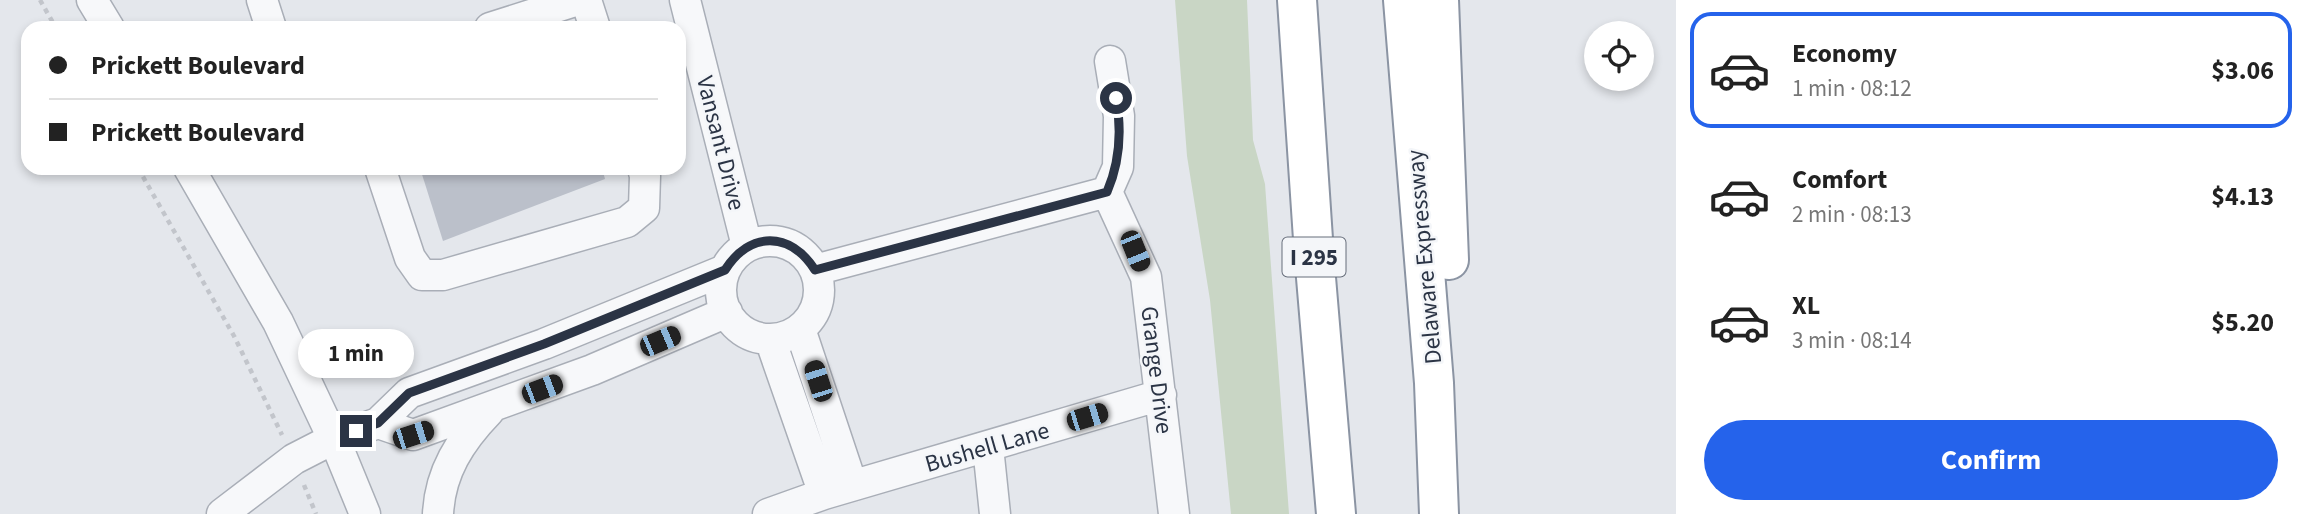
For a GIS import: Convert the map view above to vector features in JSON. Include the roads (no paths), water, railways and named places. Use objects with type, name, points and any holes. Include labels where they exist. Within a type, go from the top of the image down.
[{"type":"highway","name":"I 295","points":[[1297,0],[1314,254],[1336,514]]},
{"type":"highway","name":"Delaware Expressway","points":[[1403,0],[1434,383],[1439,514]]},
{"type":"highway","points":[[1439,0],[1453,347],[1465,514]]},
{"type":"street","points":[[92,0],[104,21]]},
{"type":"street","points":[[262,0],[269,21]]},
{"type":"street","points":[[512,21],[579,0]]},
{"type":"street","points":[[586,0],[593,21]]},
{"type":"street","name":"Vansant Drive","points":[[685,0],[747,246]]},
{"type":"street","points":[[815,270],[1107,192],[1118,167],[1119,116],[1110,61]]},
{"type":"street","points":[[193,175],[278,322],[334,439],[365,514]]},
{"type":"street","points":[[382,175],[410,258],[422,275],[443,275],[627,222],[644,208],[646,175]]},
{"type":"street","name":"Grange Drive","points":[[1107,192],[1146,277],[1174,514]]},
{"type":"street","points":[[762,241],[778,241],[794,246],[815,270],[820,286],[818,302],[812,317],[800,329],[786,336],[770,339],[754,336],[741,329],[727,312],[721,285],[725,270],[734,256],[747,246],[762,241]]},
{"type":"street","points":[[222,514],[294,459],[334,439],[378,423],[409,393],[544,344],[725,270]]},
{"type":"street","points":[[378,423],[413,435],[592,370],[727,312]]},
{"type":"street","points":[[800,329],[852,485]]},
{"type":"street","points":[[770,339],[824,494]]},
{"type":"street","name":"Bushell Lane","points":[[768,514],[852,485],[1161,395]]},
{"type":"street","points":[[438,514],[440,487],[463,438],[492,408]]},
{"type":"street","points":[[988,447],[995,514]]}]
